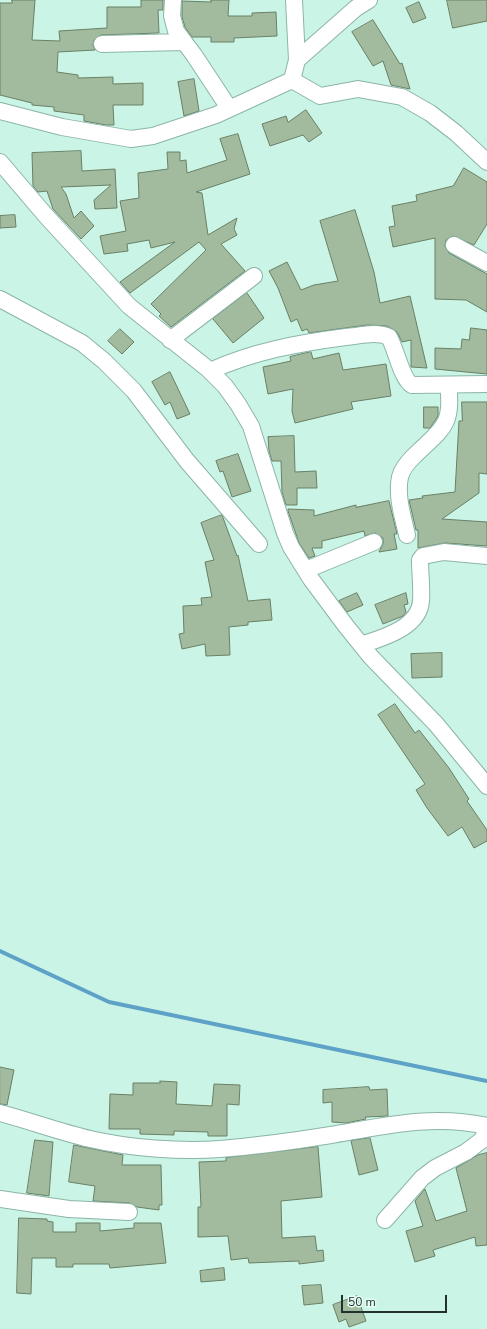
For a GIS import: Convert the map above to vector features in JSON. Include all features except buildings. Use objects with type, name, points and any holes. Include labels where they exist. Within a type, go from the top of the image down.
[{"type":"street","points":[[173,0],[172,16],[176,31],[229,108]]},
{"type":"street","points":[[292,80],[297,60],[294,0]]},
{"type":"street","points":[[297,60],[356,8],[368,0]]},
{"type":"street","points":[[102,44],[183,42]]},
{"type":"street","points":[[0,111],[62,127],[131,139],[153,136],[182,127],[292,80]]},
{"type":"street","points":[[292,80],[320,96],[358,88],[402,97],[430,113],[456,133],[487,162]]},
{"type":"street","points":[[0,162],[47,218],[115,292],[129,306],[210,371],[238,404],[251,426],[285,533],[306,570],[361,645],[436,724],[487,786]]},
{"type":"street","points":[[454,245],[487,263]]},
{"type":"street","points":[[170,340],[254,276]]},
{"type":"street","points":[[0,299],[82,343],[104,361],[134,391],[187,461],[259,544]]},
{"type":"street","points":[[210,371],[234,360],[266,350],[302,343],[383,334],[391,341],[407,383],[412,385],[487,384]]},
{"type":"street","points":[[407,535],[400,500],[400,477],[407,463],[435,438],[446,422],[449,404],[448,385]]},
{"type":"street","points":[[306,570],[374,542]]},
{"type":"street","points":[[361,645],[389,636],[411,620],[418,610],[421,602],[420,560],[423,556],[444,552],[487,556]]},
{"type":"street","points":[[0,1113],[90,1139],[123,1145],[160,1148],[218,1149],[291,1141],[397,1123],[445,1119],[487,1126]]},
{"type":"street","points":[[385,1220],[422,1178],[435,1168],[466,1152],[482,1140],[487,1129]]},
{"type":"street","points":[[0,1199],[70,1209],[129,1212]]},
{"type":"waterway","points":[[0,951],[109,1002],[487,1081]]}]
